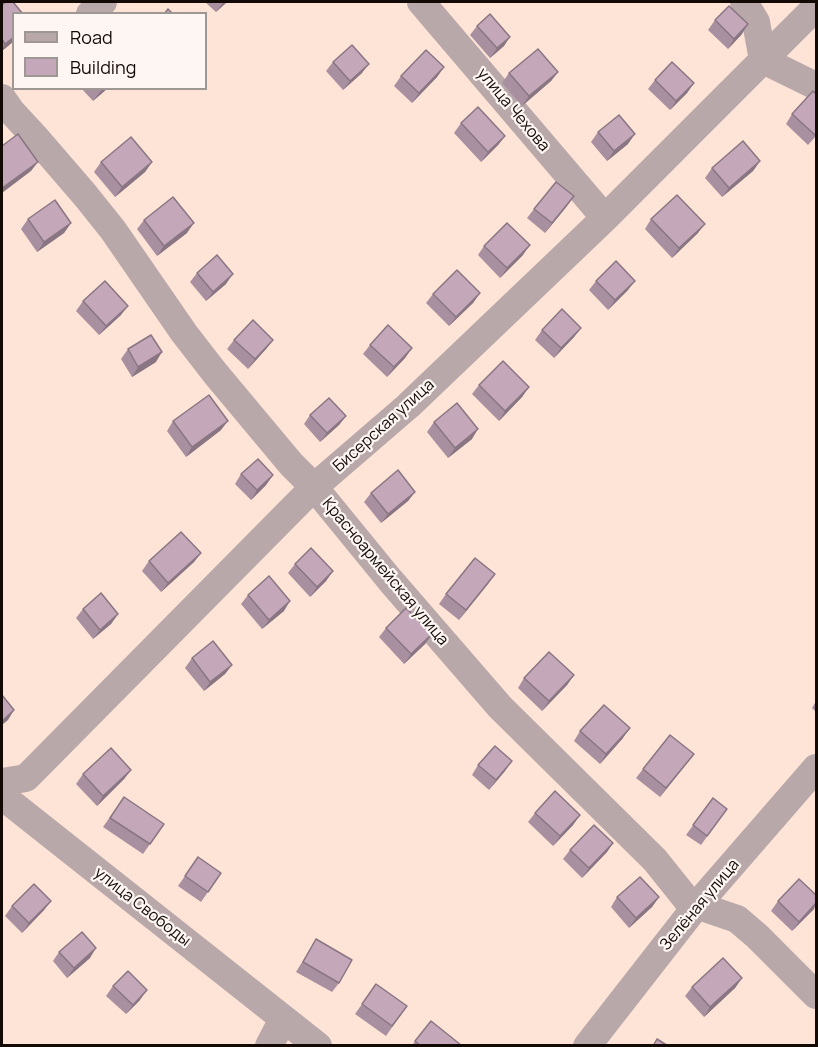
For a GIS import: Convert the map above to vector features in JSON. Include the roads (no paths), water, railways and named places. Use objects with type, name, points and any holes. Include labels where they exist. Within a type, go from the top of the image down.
[{"type":"street","name":"улица Чехова","points":[[421,2],[605,218]]},
{"type":"street","points":[[744,2],[756,22],[764,60],[816,86]]},
{"type":"street","name":"Бисерская улица","points":[[2,782],[26,778],[314,487],[408,406],[605,218],[816,7]]},
{"type":"street","name":"Красноармейская улица","points":[[10,105],[113,230],[184,333],[215,373],[500,707],[655,860],[687,900],[737,919],[816,995]]},
{"type":"street","name":"Зелёная улица","points":[[587,1046],[697,905],[816,768]]},
{"type":"street","name":"улица Свободы","points":[[2,796],[318,1046]]},
{"type":"street","points":[[269,1046],[283,1019]]}]
